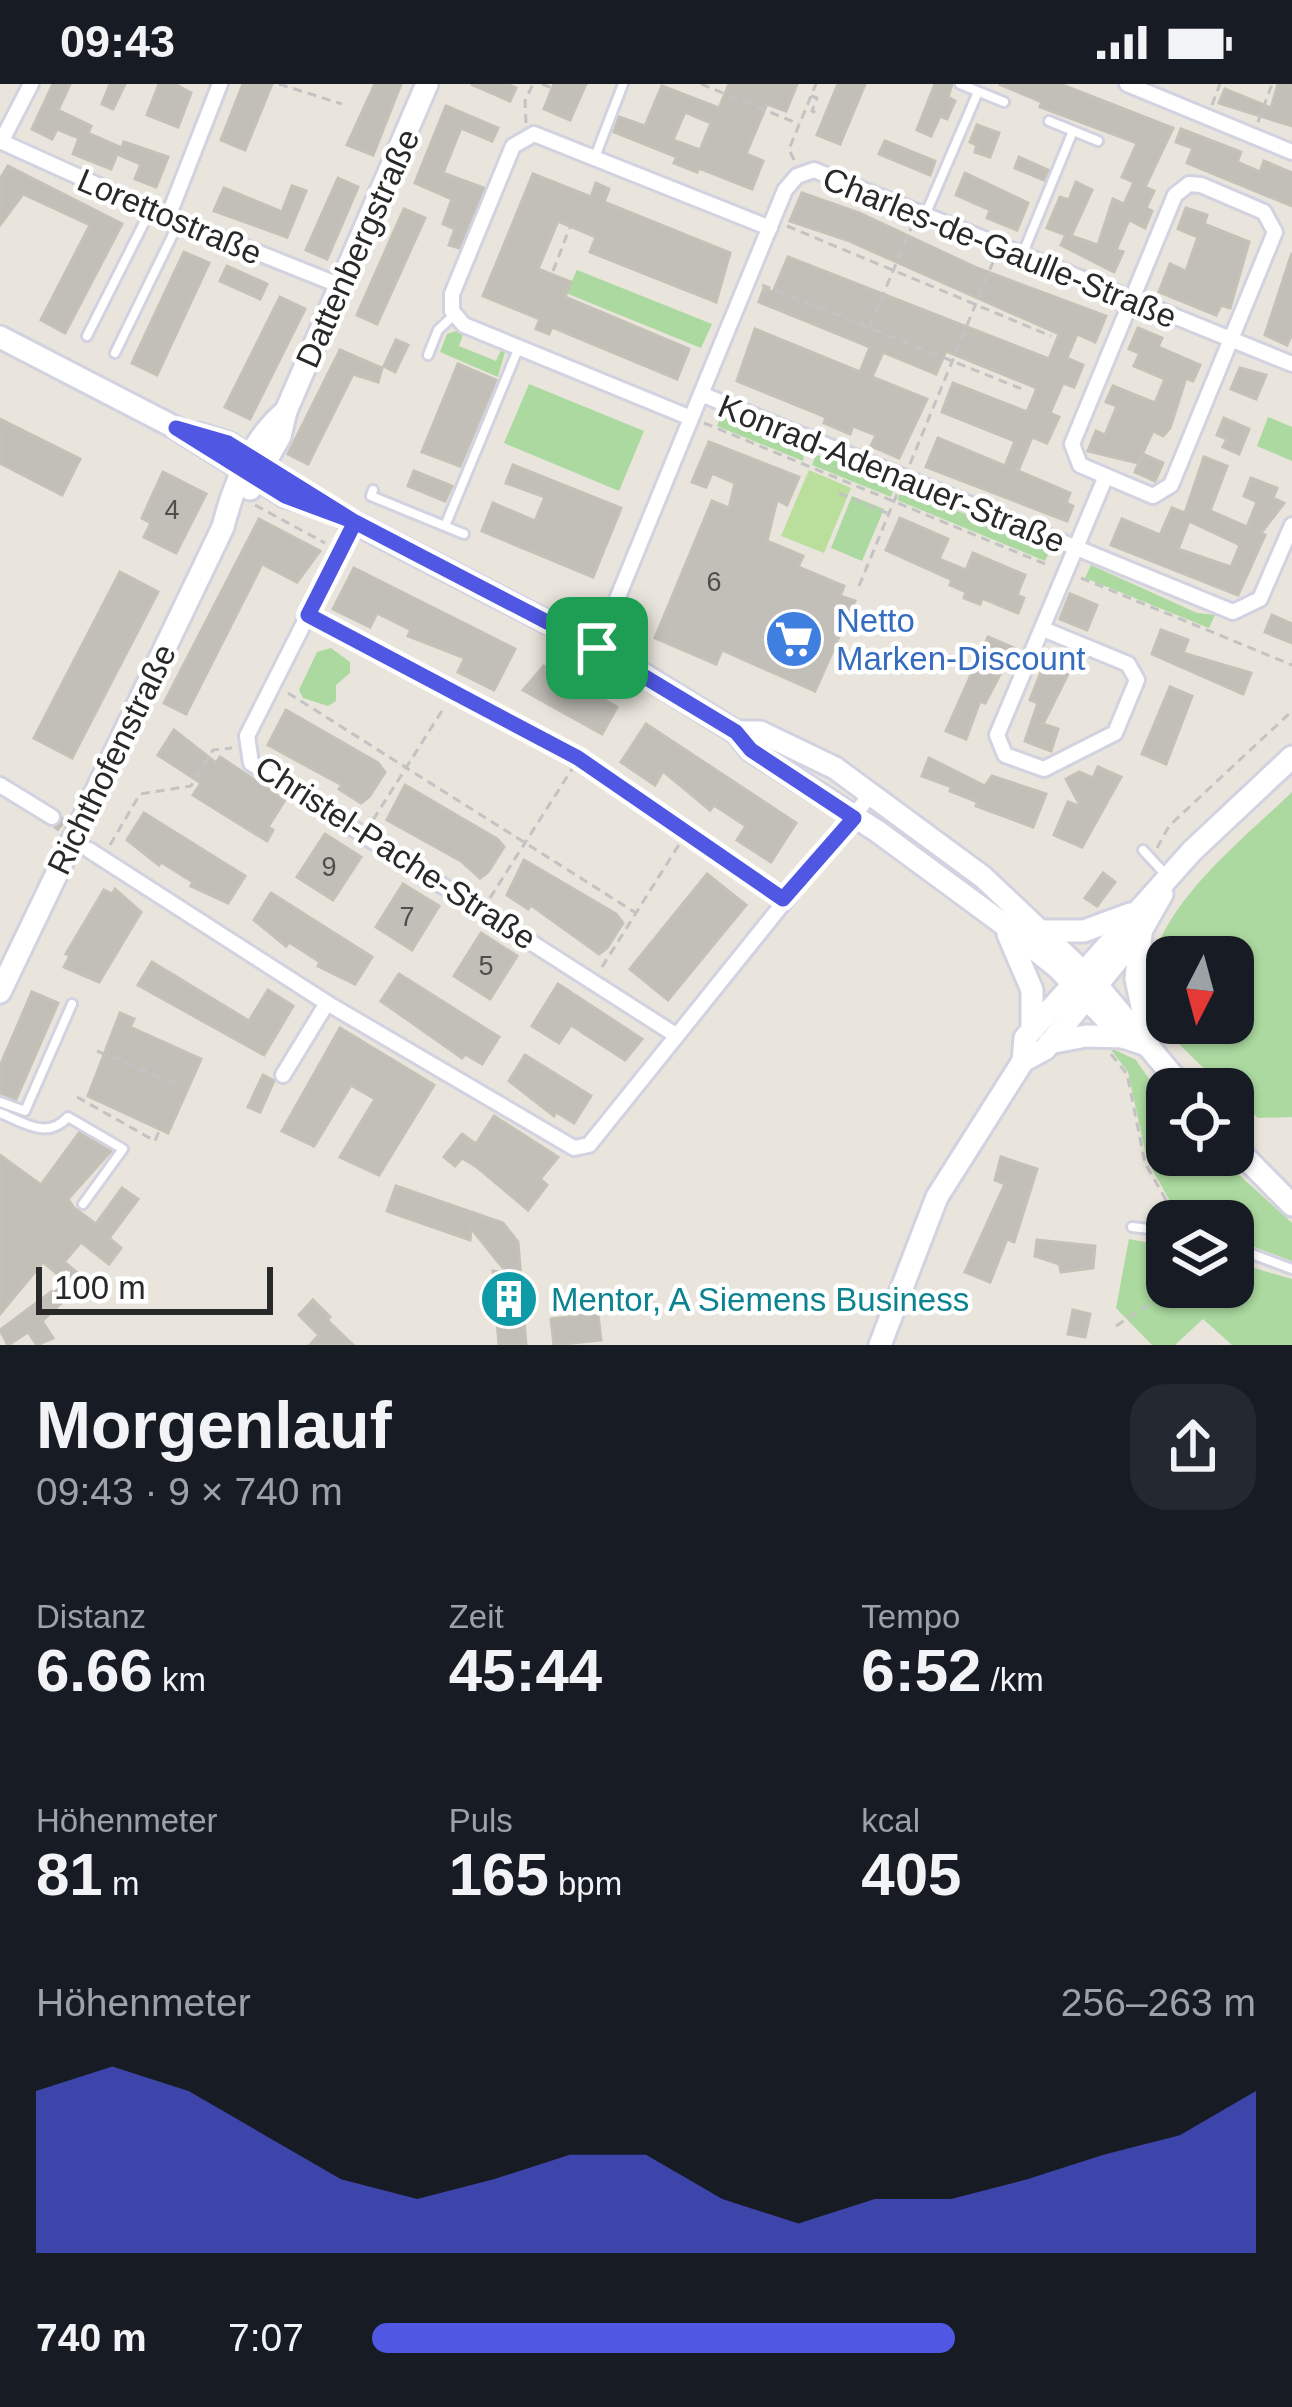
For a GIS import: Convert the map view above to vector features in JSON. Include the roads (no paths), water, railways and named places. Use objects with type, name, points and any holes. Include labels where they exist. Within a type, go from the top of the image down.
[{"type":"main road","name":"Dattenbergstraße","points":[[253,475],[280,436],[286,410],[427,84]]},
{"type":"main road","points":[[0,337],[176,428],[253,475],[355,522],[597,648],[736,732],[751,750],[1084,984],[1138,1029],[1131,1044]]},
{"type":"main road","name":"Richthofenstraße","points":[[0,992],[223,527],[253,475]]},
{"type":"main road","points":[[736,732],[760,732],[811,754],[871,794],[983,878],[1043,931],[1084,984]]},
{"type":"main road","points":[[880,1345],[937,1197],[1040,1036],[1139,921],[1173,873],[1244,798],[1292,758]]},
{"type":"main road","points":[[1043,931],[1084,932],[1139,921]]},
{"type":"main road","points":[[1131,1044],[1139,921]]},
{"type":"main road","points":[[1002,923],[1032,990],[1040,1036]]},
{"type":"main road","points":[[1040,1036],[1086,1036],[1131,1044],[1159,1068]]},
{"type":"main road","points":[[1254,1166],[1292,1205]]},
{"type":"street","points":[[0,142],[32,84]]},
{"type":"street","points":[[174,219],[220,84]]},
{"type":"street","points":[[1127,84],[1292,152]]},
{"type":"street","points":[[692,418],[464,325],[454,314],[452,294],[513,146],[527,136],[542,135],[775,226]]},
{"type":"street","name":"Lorettostraße","points":[[0,142],[151,210],[341,286]]},
{"type":"street","name":"Charles-de-Gaulle-Straße","points":[[701,394],[775,226],[785,190],[800,173],[824,172],[1292,364]]},
{"type":"street","points":[[1195,184],[1264,212],[1275,232],[1233,341],[1168,490],[1153,496],[1080,465],[1072,444],[1134,298],[1183,186],[1195,184]]},
{"type":"street","name":"Konrad-Adenauer-Straße","points":[[597,648],[701,394],[1233,612],[1260,599],[1291,530]]},
{"type":"street","points":[[1043,629],[1128,664],[1137,680],[1115,733],[1044,769],[1005,755],[998,735],[1106,476]]},
{"type":"street","name":"Christel-Pache-Straße","points":[[355,522],[245,746],[251,763],[674,1034]]},
{"type":"street","points":[[308,615],[578,758],[783,899]]},
{"type":"street","points":[[0,785],[52,818]]},
{"type":"street","points":[[95,855],[328,1003],[574,1148],[589,1145],[871,794]]},
{"type":"street","points":[[284,1075],[328,1003]]},
{"type":"lane","points":[[595,157],[623,84]]},
{"type":"lane","points":[[960,84],[1004,102]]},
{"type":"lane","points":[[926,213],[978,92]]},
{"type":"lane","points":[[1049,121],[1098,141]]},
{"type":"lane","points":[[1023,253],[1073,131]]},
{"type":"lane","points":[[87,336],[151,210]]},
{"type":"lane","points":[[116,353],[174,219]]},
{"type":"lane","points":[[428,355],[438,330],[454,314]]},
{"type":"lane","points":[[445,526],[519,347]]},
{"type":"lane","points":[[373,490],[371,496],[464,534]]},
{"type":"lane","points":[[794,778],[811,754]]},
{"type":"lane","points":[[1143,850],[1173,873]]},
{"type":"lane","points":[[0,1102],[25,1111],[72,1004]]},
{"type":"lane","points":[[0,1113],[43,1131],[58,1128],[68,1117],[123,1149],[83,1204]]},
{"type":"lane","points":[[1132,1227],[1146,1229]]},
{"type":"lane","points":[[1254,1255],[1292,1270]]},
{"type":"tunnel","points":[[52,817],[89,850]]},
{"type":"place","name":"Netto Marken-Discount","points":[[794,639]]},
{"type":"place","name":"Mentor, A Siemens Business","points":[[509,1299]]}]
